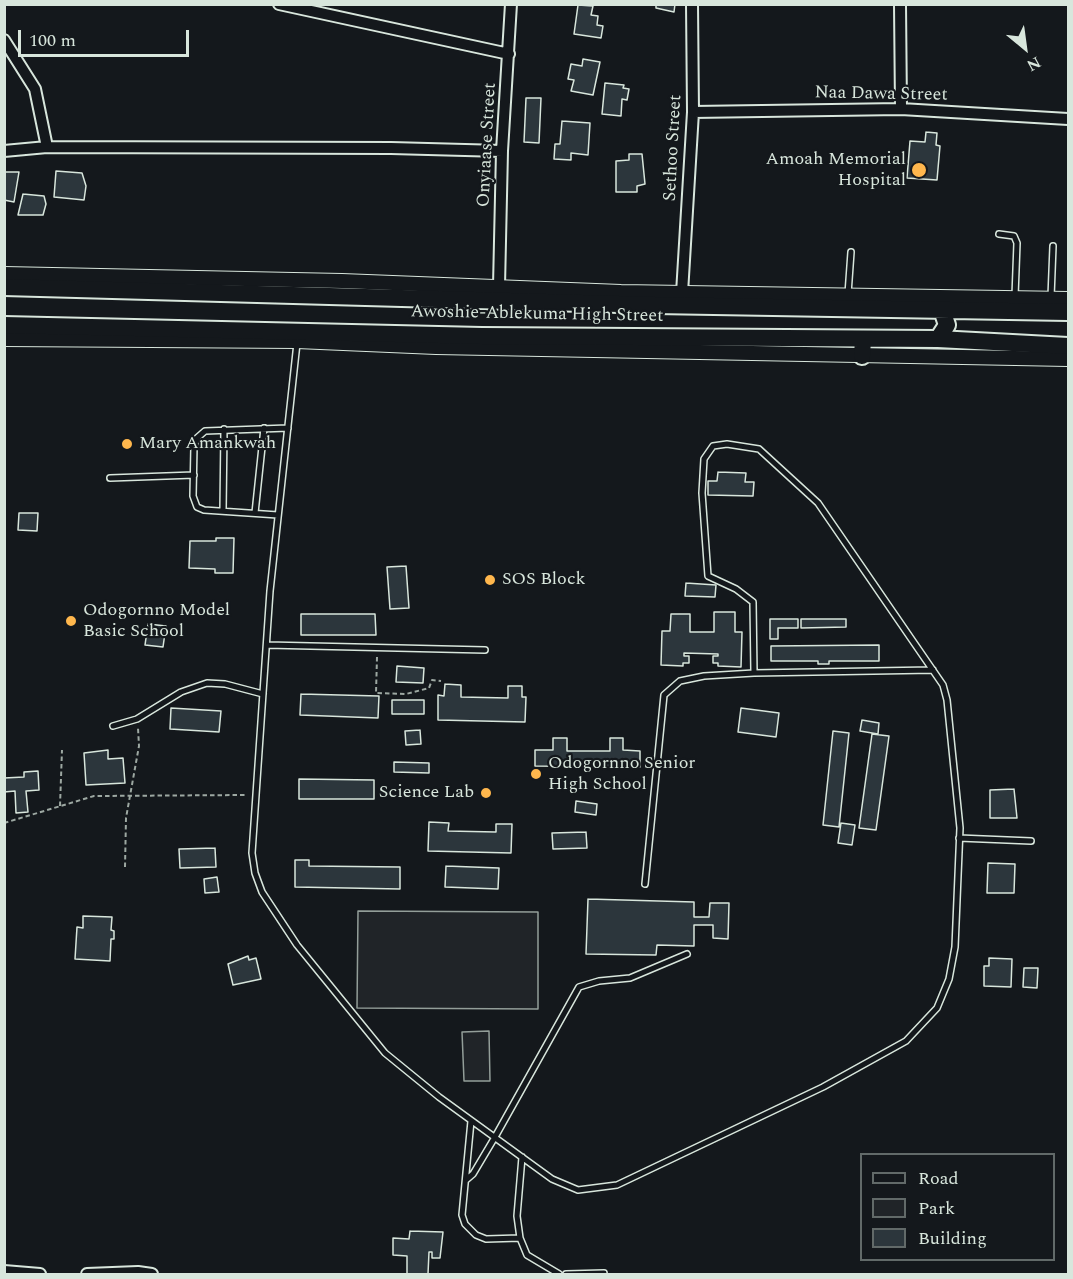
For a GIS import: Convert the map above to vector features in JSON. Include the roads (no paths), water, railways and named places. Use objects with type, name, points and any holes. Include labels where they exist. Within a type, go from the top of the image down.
[{"type":"main road","name":"Awoshie-Ablekuma High Street","points":[[4,287],[342,288],[655,305],[1068,312]]},
{"type":"main road","points":[[621,292],[655,305]]},
{"type":"main road","points":[[938,339],[947,325],[942,310]]},
{"type":"main road","name":"Awoshie-Ablekuma High Street","points":[[4,325],[437,341],[862,348],[938,339],[1068,346]]},
{"type":"street","points":[[279,4],[312,7],[509,54]]},
{"type":"street","name":"Onyiaase Street","points":[[499,286],[502,151],[511,4]]},
{"type":"street","name":"Sethoo Street","points":[[682,293],[693,112],[692,4]]},
{"type":"street","points":[[900,4],[901,109]]},
{"type":"street","points":[[4,40],[35,89],[47,147]]},
{"type":"street","name":"Naa Dawa Street","points":[[693,112],[901,109],[1068,119]]},
{"type":"street","points":[[4,151],[47,147],[391,148],[502,151]]},
{"type":"street","name":"Awoshie-Ablekuma High Street","points":[[4,274],[342,288],[499,286],[621,292],[1068,299]]},
{"type":"street","name":"Awoshie-Ablekuma High Street","points":[[4,339],[437,341]]},
{"type":"street","name":"Awoshie-Ablekuma High Street","points":[[862,348],[1068,359]]},
{"type":"street","points":[[4,1271],[40,1275]]},
{"type":"street","points":[[87,1275],[138,1272],[152,1275]]},
{"type":"lane","points":[[999,234],[1014,236],[1017,243],[1015,298]]},
{"type":"lane","points":[[1050,298],[1053,246]]},
{"type":"lane","points":[[848,295],[851,252]]},
{"type":"lane","points":[[297,341],[278,515],[263,694],[252,853],[255,873],[267,899],[326,982],[385,1053],[471,1121],[552,1179],[578,1190],[617,1185],[824,1087],[906,1041],[937,1008],[949,979],[955,946],[959,838],[947,700],[943,685],[818,503],[759,449],[727,444],[713,446],[705,459],[702,493],[708,576],[736,589],[753,602],[754,673]]},
{"type":"lane","points":[[255,513],[264,428]]},
{"type":"lane","points":[[278,515],[197,507],[193,496],[197,438],[205,431],[288,428]]},
{"type":"lane","points":[[223,511],[224,429]]},
{"type":"lane","points":[[110,478],[194,475]]},
{"type":"lane","points":[[267,645],[485,650]]},
{"type":"lane","points":[[645,884],[664,695],[680,681],[704,676],[754,673],[933,670]]},
{"type":"lane","points":[[113,726],[137,719],[173,696],[207,683],[225,684],[263,694]]},
{"type":"lane","points":[[959,838],[1031,841]]},
{"type":"lane","points":[[466,1180],[495,1137],[579,987],[599,981],[630,978],[687,954]]},
{"type":"lane","points":[[471,1121],[462,1215],[469,1230],[486,1239],[520,1238]]},
{"type":"lane","points":[[522,1157],[517,1216],[520,1238],[527,1255],[559,1275]]},
{"type":"lane","points":[[567,1275],[604,1273]]},
{"type":"place","name":"Amoah Memorial Hospital","points":[[919,170]]},
{"type":"place","name":"Mary Amankwah","points":[[127,444]]},
{"type":"place","name":"SOS Block","points":[[490,580]]},
{"type":"place","name":"Odogornno Model Basic School","points":[[71,621]]},
{"type":"place","name":"Odogornno Senior High School","points":[[536,774]]},
{"type":"place","name":"Science Lab","points":[[486,793]]}]
